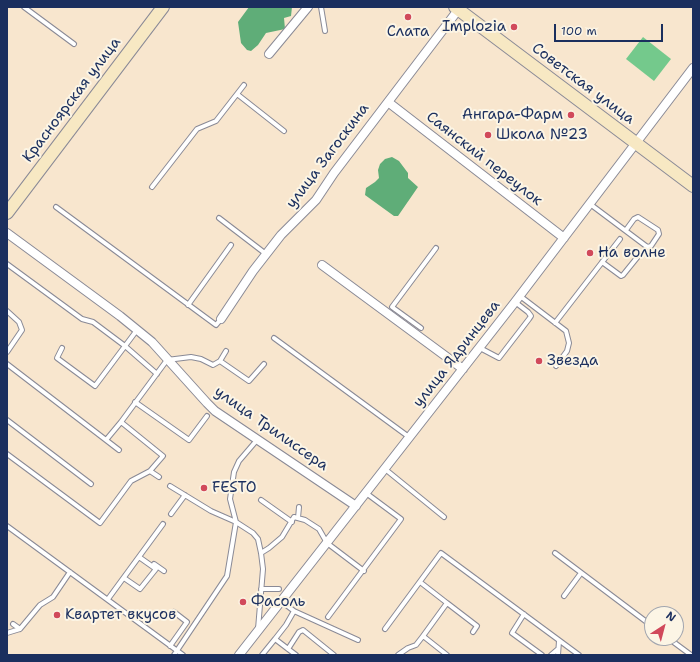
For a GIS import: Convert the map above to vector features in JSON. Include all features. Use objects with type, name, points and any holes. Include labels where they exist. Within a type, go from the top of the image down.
[{"type":"main road","name":"Красноярская улица","points":[[7,213],[163,7]]},
{"type":"main road","name":"Советская улица","points":[[456,8],[693,186]]},
{"type":"street","points":[[269,54],[308,7]]},
{"type":"street","name":"улица Загоскина","points":[[221,319],[266,254],[281,236],[316,200],[334,173],[388,102],[456,8]]},
{"type":"street","name":"улица Ядринцева","points":[[239,655],[518,299],[693,68]]},
{"type":"street","name":"Саянский переулок","points":[[388,102],[564,238]]},
{"type":"street","name":"улица Трилиссера","points":[[7,233],[152,342],[215,411],[356,506]]},
{"type":"street","points":[[322,265],[463,370]]},
{"type":"lane","points":[[24,7],[74,44]]},
{"type":"lane","points":[[321,7],[325,32]]},
{"type":"lane","points":[[152,187],[197,129],[216,121],[244,85]]},
{"type":"lane","points":[[237,94],[284,131]]},
{"type":"lane","points":[[590,203],[626,230],[648,246],[651,246],[659,234],[658,230],[638,217],[634,219],[626,230]]},
{"type":"lane","points":[[56,207],[216,325],[221,319]]},
{"type":"lane","points":[[219,218],[266,254]]},
{"type":"lane","points":[[555,323],[620,239]]},
{"type":"lane","points":[[188,305],[232,245]]},
{"type":"lane","points":[[421,328],[392,307],[436,248]]},
{"type":"lane","points":[[602,262],[621,276],[640,254]]},
{"type":"lane","points":[[7,264],[82,319],[93,322],[125,346],[156,374]]},
{"type":"lane","points":[[518,299],[566,332],[569,343],[567,351],[556,366]]},
{"type":"lane","points":[[480,348],[499,358],[531,316],[518,299]]},
{"type":"lane","points":[[7,311],[20,322],[22,330],[7,352]]},
{"type":"lane","points":[[62,348],[57,358],[95,386],[137,330]]},
{"type":"lane","points":[[274,338],[409,437]]},
{"type":"lane","points":[[106,440],[167,360],[191,357],[213,364],[220,361],[226,351]]},
{"type":"lane","points":[[220,361],[249,381],[264,364]]},
{"type":"lane","points":[[7,364],[119,450]]},
{"type":"lane","points":[[136,402],[188,440],[207,416]]},
{"type":"lane","points":[[7,420],[90,484]]},
{"type":"lane","points":[[7,454],[100,523],[131,481],[150,471],[163,456],[121,422]]},
{"type":"lane","points":[[174,655],[227,576],[236,522],[230,499],[234,472],[240,461],[257,439]]},
{"type":"lane","points":[[385,469],[444,517]]},
{"type":"lane","points":[[150,471],[159,477]]},
{"type":"lane","points":[[170,486],[211,510],[236,522],[253,533],[258,539],[263,569],[257,632]]},
{"type":"lane","points":[[328,617],[364,571],[401,519],[366,493]]},
{"type":"lane","points":[[171,514],[185,495]]},
{"type":"lane","points":[[261,500],[292,522]]},
{"type":"lane","points":[[298,518],[299,507]]},
{"type":"lane","points":[[261,553],[282,537],[294,518],[298,518],[319,528],[327,543],[364,571]]},
{"type":"lane","points":[[108,599],[163,524]]},
{"type":"lane","points":[[7,526],[183,655]]},
{"type":"lane","points":[[385,629],[441,553],[579,655]]},
{"type":"lane","points":[[555,553],[644,620]]},
{"type":"lane","points":[[140,556],[164,571]]},
{"type":"lane","points":[[124,578],[140,589],[156,568],[140,556]]},
{"type":"lane","points":[[7,633],[20,629],[40,605],[53,597],[70,572]]},
{"type":"lane","points":[[564,596],[581,573]]},
{"type":"lane","points":[[420,582],[477,626],[473,632]]},
{"type":"lane","points":[[261,589],[279,589]]},
{"type":"lane","points":[[281,601],[294,611],[358,640]]},
{"type":"lane","points":[[398,655],[408,648],[416,645],[447,603]]},
{"type":"lane","points":[[262,655],[286,625],[294,611]]},
{"type":"lane","points":[[170,646],[187,622],[174,612]]},
{"type":"lane","points":[[524,614],[512,633],[542,655]]},
{"type":"lane","points":[[12,624],[20,629]]},
{"type":"lane","points":[[288,649],[299,632],[303,630],[334,655]]},
{"type":"lane","points":[[423,636],[447,655]]},
{"type":"lane","points":[[275,639],[296,655]]},
{"type":"lane","points":[[558,655],[559,640]]},
{"type":"lane","points":[[679,646],[691,655]]},
{"type":"lane","points":[[550,655],[558,650]]},
{"type":"green space","points":[[249,7],[292,7],[291,16],[284,18],[285,29],[266,33],[258,45],[251,51],[247,50],[241,43],[238,22]]},
{"type":"green space","points":[[643,37],[671,59],[654,81],[626,59]]},
{"type":"green space","points":[[392,157],[399,161],[408,173],[408,178],[418,187],[398,216],[394,216],[365,195],[366,188],[379,178],[378,170],[380,164],[385,159]]},
{"type":"place","name":"Слата","points":[[408,17]]},
{"type":"place","name":"Implozia","points":[[514,27]]},
{"type":"place","name":"Ангара-Фарм","points":[[571,115]]},
{"type":"place","name":"Школа №23","points":[[488,135]]},
{"type":"place","name":"На волне","points":[[590,253]]},
{"type":"place","name":"Звезда","points":[[539,361]]},
{"type":"place","name":"FESTO","points":[[204,488]]},
{"type":"place","name":"Фасоль","points":[[243,602]]},
{"type":"place","name":"Квартет вкусов","points":[[57,615]]}]
